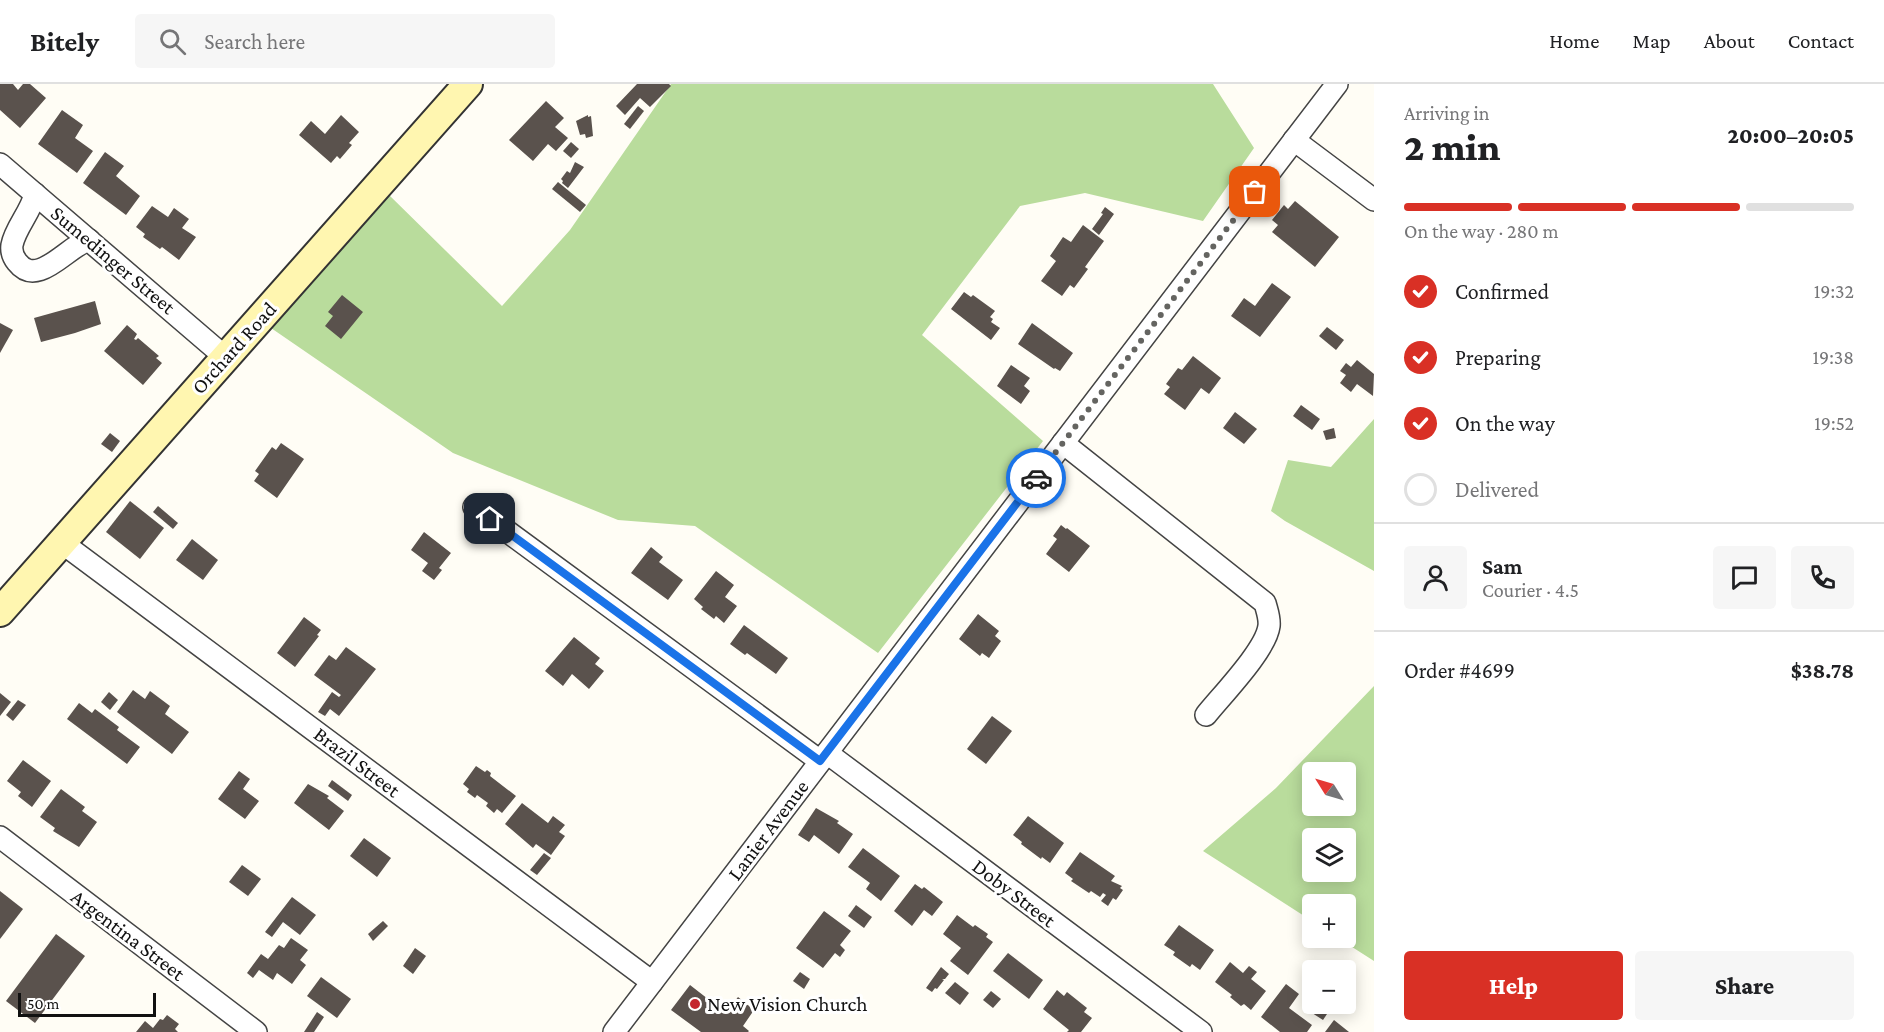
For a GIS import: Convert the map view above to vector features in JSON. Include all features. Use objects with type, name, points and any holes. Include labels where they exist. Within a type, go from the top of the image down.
[{"type":"main road","name":"Orchard Road","points":[[0,612],[468,84]]},
{"type":"street","name":"Lanier Avenue","points":[[625,1028],[652,982],[1337,84]]},
{"type":"street","points":[[1294,140],[1374,200]]},
{"type":"street","name":"Sumedinger Street","points":[[0,164],[225,357]]},
{"type":"street","points":[[35,194],[32,205],[12,243],[13,256],[20,265],[32,271],[40,271],[70,249],[89,240]]},
{"type":"street","points":[[1063,443],[1265,603],[1269,628],[1262,646],[1206,715]]},
{"type":"street","name":"Doby Street","points":[[474,507],[1201,1032]]},
{"type":"street","name":"Brazil Street","points":[[61,542],[652,982]]},
{"type":"street","name":"Argentina Street","points":[[0,837],[256,1032]]},
{"type":"green space","points":[[671,84],[1213,84],[1254,148],[1203,221],[1085,193],[1020,206],[922,335],[1043,441],[878,653],[695,526],[618,520],[453,453],[271,328],[388,194],[502,306],[570,230]]},
{"type":"green space","points":[[1374,419],[1374,571],[1271,511],[1288,460],[1331,467]]},
{"type":"green space","points":[[1374,686],[1374,961],[1354,948],[1356,948],[1356,894],[1302,894],[1302,915],[1203,851],[1276,788]]},
{"type":"building","points":[[0,84],[13,84],[18,90],[23,84],[30,84],[46,98],[20,128],[0,110]]},
{"type":"building","points":[[637,84],[669,84],[671,86],[650,107],[640,98],[625,115],[616,106]]},
{"type":"building","points":[[546,101],[564,118],[555,127],[568,138],[556,151],[548,144],[533,161],[509,140]]},
{"type":"building","points":[[638,106],[644,111],[630,129],[624,124]]},
{"type":"building","points":[[62,110],[83,125],[75,138],[93,151],[77,173],[38,144]]},
{"type":"building","points":[[341,115],[359,132],[349,143],[352,145],[340,159],[337,156],[331,163],[299,135],[311,121],[325,134]]},
{"type":"building","points":[[588,115],[588,117],[591,116],[593,136],[586,138],[585,134],[580,135],[576,121]]},
{"type":"building","points":[[571,142],[579,149],[571,158],[563,151]]},
{"type":"building","points":[[105,152],[124,166],[116,176],[140,196],[126,215],[83,183]]},
{"type":"building","points":[[575,162],[584,167],[568,188],[561,179],[567,171],[570,173]]},
{"type":"building","points":[[558,182],[586,205],[580,212],[552,189]]},
{"type":"building","points":[[1295,201],[1339,237],[1315,267],[1272,232],[1278,225],[1272,220],[1284,205],[1288,209]]},
{"type":"building","points":[[152,206],[168,217],[174,208],[189,219],[182,228],[196,237],[179,260],[162,247],[160,249],[143,237],[145,234],[136,227]]},
{"type":"building","points":[[1105,207],[1114,214],[1099,235],[1092,229],[1103,214],[1101,213]]},
{"type":"building","points":[[1083,225],[1104,241],[1085,267],[1088,269],[1074,288],[1070,285],[1062,296],[1041,281],[1056,261],[1050,256],[1063,237],[1071,242]]},
{"type":"building","points":[[1272,283],[1291,297],[1260,337],[1231,316],[1244,298],[1255,306]]},
{"type":"building","points":[[964,292],[971,297],[973,295],[995,311],[990,317],[993,319],[991,322],[1000,328],[991,340],[951,309]]},
{"type":"building","points":[[342,295],[363,312],[341,339],[325,326],[333,316],[328,312]]},
{"type":"building","points":[[95,301],[101,324],[41,342],[34,318]]},
{"type":"building","points":[[0,323],[13,330],[0,353]]},
{"type":"building","points":[[1032,323],[1073,353],[1060,371],[1018,344]]},
{"type":"building","points":[[127,325],[137,334],[134,339],[138,338],[159,356],[156,358],[162,363],[143,385],[104,351]]},
{"type":"building","points":[[1327,327],[1344,340],[1336,350],[1319,336]]},
{"type":"building","points":[[1193,356],[1221,378],[1209,394],[1201,388],[1185,410],[1164,394],[1170,387],[1166,384],[1178,368],[1182,370]]},
{"type":"building","points":[[1357,360],[1374,374],[1373,396],[1357,384],[1351,392],[1340,383],[1346,375],[1340,371],[1346,363],[1351,367]]},
{"type":"building","points":[[1011,365],[1030,378],[1024,386],[1030,391],[1021,404],[997,386]]},
{"type":"building","points":[[1301,405],[1320,419],[1312,430],[1293,416]]},
{"type":"building","points":[[1235,412],[1257,429],[1244,444],[1223,428]]},
{"type":"building","points":[[1334,428],[1336,438],[1326,440],[1323,431]]},
{"type":"building","points":[[110,433],[120,441],[112,452],[101,444]]},
{"type":"building","points":[[281,443],[304,459],[277,498],[254,481],[259,474],[255,471],[272,447],[276,450]]},
{"type":"building","points":[[130,501],[164,528],[140,559],[106,532]]},
{"type":"building","points":[[158,506],[178,523],[173,529],[153,512]]},
{"type":"building","points":[[1061,525],[1090,546],[1069,572],[1046,554],[1057,539],[1053,536]]},
{"type":"building","points":[[424,532],[451,553],[439,568],[442,570],[434,580],[422,571],[428,563],[411,550]]},
{"type":"building","points":[[192,539],[218,560],[203,580],[176,560]]},
{"type":"building","points":[[651,547],[663,557],[659,562],[683,580],[668,600],[631,573]]},
{"type":"building","points":[[716,571],[734,585],[725,597],[737,606],[724,623],[716,616],[714,619],[701,609],[703,607],[694,599]]},
{"type":"building","points":[[978,614],[999,631],[995,636],[1001,641],[989,658],[982,653],[980,656],[959,639]]},
{"type":"building","points":[[304,617],[321,630],[317,635],[319,636],[295,667],[277,653]]},
{"type":"building","points":[[744,625],[788,658],[776,674],[730,644]]},
{"type":"building","points":[[574,637],[600,658],[595,664],[604,671],[589,689],[572,674],[563,686],[545,671]]},
{"type":"building","points":[[346,647],[376,669],[339,716],[330,709],[325,716],[318,712],[332,692],[339,697],[341,695],[314,675],[329,655],[336,660]]},
{"type":"building","points":[[133,690],[145,699],[150,691],[170,706],[165,714],[189,732],[172,754],[117,712]]},
{"type":"building","points":[[109,692],[118,700],[110,710],[101,702]]},
{"type":"building","points":[[0,693],[11,702],[0,716]]},
{"type":"building","points":[[18,700],[26,705],[13,721],[6,715]]},
{"type":"building","points":[[79,703],[92,713],[95,709],[119,727],[117,730],[140,747],[127,764],[67,719]]},
{"type":"building","points":[[992,716],[1012,731],[986,764],[967,749]]},
{"type":"building","points":[[23,760],[51,781],[32,807],[18,796],[21,792],[7,781]]},
{"type":"building","points":[[476,766],[491,773],[490,776],[516,796],[502,813],[497,809],[494,813],[486,806],[488,803],[477,795],[475,798],[467,792],[469,789],[463,784]]},
{"type":"building","points":[[239,771],[250,779],[243,789],[259,801],[245,819],[218,799]]},
{"type":"building","points":[[332,780],[352,795],[348,801],[328,786]]},
{"type":"building","points":[[308,784],[329,796],[327,798],[344,811],[329,830],[294,803]]},
{"type":"building","points":[[61,789],[85,807],[82,811],[97,822],[79,847],[53,831],[55,828],[40,817]]},
{"type":"building","points":[[522,803],[548,823],[553,816],[565,825],[559,832],[565,836],[551,855],[536,844],[533,848],[505,824]]},
{"type":"building","points":[[816,808],[839,821],[837,823],[853,834],[839,854],[814,835],[809,842],[798,835]]},
{"type":"building","points":[[1028,816],[1064,843],[1050,863],[1021,844],[1022,842],[1013,835]]},
{"type":"building","points":[[364,838],[391,858],[377,877],[350,856]]},
{"type":"building","points":[[863,848],[900,876],[881,901],[866,889],[870,883],[848,867]]},
{"type":"building","points":[[1080,852],[1115,876],[1111,881],[1122,886],[1120,888],[1123,890],[1116,900],[1113,898],[1108,906],[1101,901],[1106,895],[1103,893],[1100,897],[1091,891],[1089,893],[1071,881],[1073,879],[1065,873]]},
{"type":"building","points":[[544,853],[551,858],[537,875],[530,870]]},
{"type":"building","points":[[242,865],[261,879],[248,896],[229,882]]},
{"type":"building","points":[[915,884],[922,889],[924,887],[943,902],[932,916],[924,910],[912,926],[894,911]]},
{"type":"building","points":[[0,891],[23,909],[0,939]]},
{"type":"building","points":[[292,897],[316,915],[300,935],[283,922],[272,937],[265,932]]},
{"type":"building","points":[[856,905],[872,917],[864,928],[848,916]]},
{"type":"building","points":[[824,911],[851,931],[840,945],[845,950],[840,957],[835,953],[823,968],[796,948]]},
{"type":"building","points":[[957,915],[973,927],[975,925],[988,934],[986,937],[993,942],[968,975],[950,961],[961,948],[943,934]]},
{"type":"building","points":[[383,921],[388,926],[373,941],[368,934]]},
{"type":"building","points":[[1179,925],[1214,950],[1200,970],[1192,964],[1190,967],[1173,955],[1175,952],[1164,945]]},
{"type":"building","points":[[56,934],[85,956],[35,1023],[6,1001]]},
{"type":"building","points":[[291,938],[308,950],[300,960],[306,965],[292,984],[277,973],[273,980],[259,970],[253,978],[247,973],[261,954],[268,959],[279,945],[284,948]]},
{"type":"building","points":[[415,948],[426,956],[413,974],[403,966]]},
{"type":"building","points":[[1008,953],[1043,980],[1029,999],[993,971]]},
{"type":"building","points":[[1230,962],[1243,973],[1249,966],[1257,972],[1251,979],[1266,991],[1251,1010],[1244,1004],[1241,1006],[1230,997],[1232,995],[1215,982]]},
{"type":"building","points":[[941,967],[949,974],[932,992],[926,988]]},
{"type":"building","points":[[800,972],[810,979],[804,989],[793,981]]},
{"type":"building","points":[[321,977],[351,999],[337,1018],[307,996]]},
{"type":"building","points":[[955,982],[969,993],[960,1005],[945,993]]},
{"type":"building","points":[[1286,984],[1299,994],[1289,1008],[1312,1025],[1307,1032],[1280,1032],[1261,1017]]},
{"type":"building","name":"New Vision Church","points":[[690,985],[726,1013],[738,997],[754,1010],[743,1026],[749,1031],[701,1032],[671,1010]]},
{"type":"building","points":[[1057,990],[1064,996],[1067,992],[1087,1008],[1084,1012],[1092,1018],[1081,1032],[1067,1032],[1069,1030],[1043,1009]]},
{"type":"building","points":[[991,991],[1001,999],[993,1008],[983,1000]]},
{"type":"building","points":[[317,1012],[324,1017],[314,1032],[304,1032]]},
{"type":"building","points":[[1314,1014],[1327,1014],[1323,1020]]},
{"type":"building","points":[[167,1015],[179,1024],[175,1029],[178,1032],[136,1032],[145,1021],[153,1028],[160,1019],[163,1020]]},
{"type":"building","points":[[1334,1020],[1349,1032],[1325,1032]]},
{"type":"way so far","points":[[1036,478],[1255,192]]},
{"type":"place","name":"New Vision Church","points":[[695,1004]]},
{"type":"route","points":[[490,519],[820,761],[1036,478]]}]
